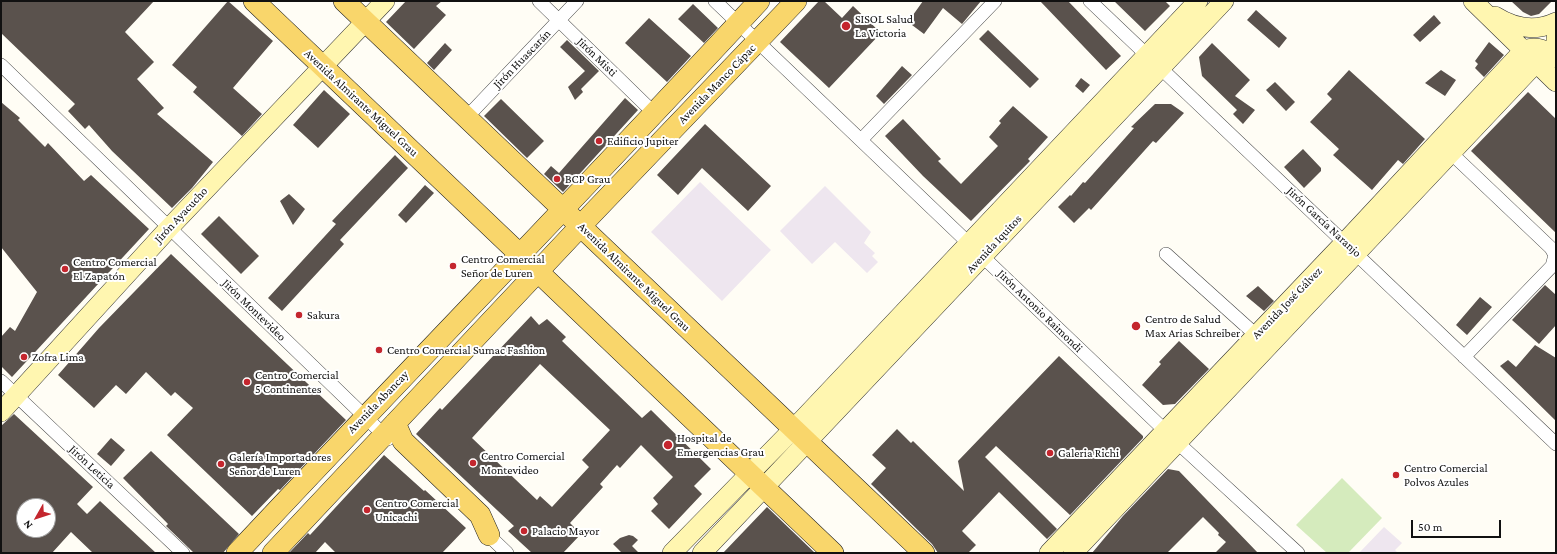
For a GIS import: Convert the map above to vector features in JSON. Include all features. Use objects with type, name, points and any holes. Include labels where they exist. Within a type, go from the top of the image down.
[{"type":"main road","name":"Avenida Almirante Miguel Grau","points":[[254,1],[324,64],[768,485],[833,553]]},
{"type":"main road","name":"Avenida Almirante Miguel Grau","points":[[344,1],[362,25],[467,117],[559,215],[797,439],[924,553]]},
{"type":"main road","name":"Avenida Manco Cápac","points":[[523,253],[759,1]]},
{"type":"main road","name":"Avenida Manco Cápac","points":[[540,269],[796,1]]},
{"type":"main road","name":"Avenida Abancay","points":[[237,553],[364,416],[523,253]]},
{"type":"main road","points":[[273,553],[540,269]]},
{"type":"main road","points":[[389,429],[480,515],[489,536]]},
{"type":"street","name":"Jirón Ayacucho","points":[[1,412],[169,228],[385,1]]},
{"type":"street","name":"Jirón Misti","points":[[539,1],[654,113]]},
{"type":"street","name":"Jirón Huascarán","points":[[467,117],[577,1]]},
{"type":"street","name":"Jirón Antonio Raimondi","points":[[715,1],[1171,437],[1298,553]]},
{"type":"street","points":[[861,140],[995,1]]},
{"type":"street","name":"Jirón García Naranjo","points":[[1090,1],[1556,444]]},
{"type":"street","name":"Avenida Iquitos","points":[[672,553],[753,471],[797,439],[982,256],[1153,62],[1198,1]]},
{"type":"street","name":"Avenida Iquitos","points":[[702,553],[768,485],[797,439],[969,243],[1153,62],[1224,1]]},
{"type":"street","points":[[1475,3],[1502,21],[1522,27],[1541,28],[1556,22]]},
{"type":"street","points":[[1475,3],[1556,82]]},
{"type":"street","points":[[1556,38],[1556,46]]},
{"type":"street","points":[[1530,57],[1536,47],[1543,49],[1556,58]]},
{"type":"street","name":"Avenida José Gálvez","points":[[1073,553],[1256,335],[1452,154],[1530,57]]},
{"type":"street","name":"Avenida José Gálvez","points":[[1049,553],[1171,437],[1530,57]]},
{"type":"street","name":"Jirón Montevideo","points":[[1,66],[364,416],[389,429]]},
{"type":"street","points":[[1452,154],[1551,248],[1555,255],[1552,266],[1464,357]]},
{"type":"street","points":[[1166,254],[1256,335]]},
{"type":"street","name":"Jirón Leticia","points":[[1,381],[183,553]]},
{"type":"street","points":[[489,536],[507,553]]},
{"type":"shaded area","points":[[700,182],[771,250],[722,301],[651,232]]},
{"type":"shaded area","points":[[825,186],[871,232],[864,243],[875,253],[872,256],[878,262],[867,273],[835,242],[812,264],[780,231]]},
{"type":"shaded area","points":[[1384,527],[1402,543],[1395,550],[1398,553],[1359,553]]},
{"type":"green space","points":[[1342,478],[1382,518],[1348,553],[1327,553],[1296,525]]},
{"type":"building","points":[[1,1],[154,1],[125,32],[154,62],[137,79],[164,108],[157,114],[213,162],[192,188],[172,208],[112,151],[89,125],[85,129],[68,111],[75,104],[1,33]]},
{"type":"building","points":[[228,1],[273,41],[233,88],[262,114],[242,136],[193,92],[197,87],[172,65]]},
{"type":"building","points":[[406,1],[442,1],[436,6],[446,15],[414,49],[386,22]]},
{"type":"building","points":[[819,1],[824,1],[842,18],[853,6],[881,33],[829,88],[780,42]]},
{"type":"building","points":[[923,1],[981,1],[962,24],[943,8],[924,34],[908,22]]},
{"type":"building","points":[[1040,1],[1068,1],[1121,56],[1106,70]]},
{"type":"building","points":[[1114,1],[1165,1],[1170,6],[1145,31]]},
{"type":"building","points":[[1511,1],[1552,1],[1539,14],[1531,16],[1523,12]]},
{"type":"building","points":[[693,4],[718,28],[704,43],[678,19]]},
{"type":"building","points":[[1256,10],[1287,38],[1279,48],[1247,20]]},
{"type":"building","points":[[1434,15],[1441,23],[1420,42],[1413,35]]},
{"type":"building","points":[[649,18],[691,56],[667,82],[625,43]]},
{"type":"building","points":[[988,30],[1039,79],[1030,88],[979,39]]},
{"type":"building","points":[[567,40],[599,71],[581,89],[583,92],[575,100],[568,87],[585,71],[560,47]]},
{"type":"building","points":[[1489,42],[1504,55],[1484,77],[1475,68],[1478,64],[1475,61]]},
{"type":"building","points":[[445,43],[452,50],[434,70],[427,63]]},
{"type":"building","points":[[1212,43],[1250,80],[1235,96],[1255,110],[1243,124],[1233,114],[1237,110],[1202,76],[1199,57]]},
{"type":"building","points":[[902,66],[912,75],[884,104],[876,96]]},
{"type":"building","points":[[1349,70],[1425,139],[1403,164],[1398,160],[1372,190],[1333,155],[1339,149],[1310,122],[1332,99],[1327,94]]},
{"type":"building","points":[[1441,70],[1456,80],[1445,96],[1425,83]]},
{"type":"building","points":[[1081,78],[1090,85],[1083,93],[1075,86]]},
{"type":"building","points":[[1275,82],[1295,102],[1286,111],[1266,90]]},
{"type":"building","points":[[324,90],[350,114],[318,148],[293,125]]},
{"type":"building","points":[[1528,92],[1556,119],[1556,233],[1471,151]]},
{"type":"building","name":"Edificio Jupiter","points":[[625,98],[638,110],[563,192],[544,174],[551,166],[559,173]]},
{"type":"building","points":[[501,99],[544,141],[527,158],[484,116]]},
{"type":"building","name":"Centro Comercial El Zapatón","points":[[1,102],[20,118],[18,120],[45,147],[48,143],[84,181],[91,175],[149,229],[12,377],[1,366],[1,337],[10,327],[15,331],[37,292],[1,247]]},
{"type":"building","points":[[1155,104],[1171,104],[1184,113],[1156,143],[1153,141],[1091,210],[1089,208],[1074,223],[1058,207],[1070,195],[1071,196],[1083,182],[1085,183],[1134,128],[1131,127]]},
{"type":"building","points":[[1013,106],[1048,137],[1028,159],[1030,161],[971,221],[923,176],[885,136],[903,119],[941,159],[938,161],[961,184],[998,146],[989,137],[1001,123],[999,121]]},
{"type":"building","points":[[705,124],[771,186],[748,211],[702,168],[678,195],[657,175]]},
{"type":"building","points":[[1303,149],[1321,168],[1321,171],[1304,188],[1284,167]]},
{"type":"building","points":[[395,155],[408,168],[340,240],[344,244],[282,311],[268,298],[336,224],[332,221]]},
{"type":"building","points":[[425,185],[434,193],[406,223],[398,215]]},
{"type":"building","points":[[289,194],[305,209],[293,225],[280,201]]},
{"type":"building","points":[[219,216],[259,256],[241,274],[201,234]]},
{"type":"building","name":"Centro Comercial 5 Continentes","points":[[171,254],[346,420],[280,490],[278,489],[252,516],[167,435],[193,408],[175,392],[171,396],[146,372],[126,394],[116,385],[94,408],[58,375],[99,328]]},
{"type":"building","points":[[1545,285],[1556,295],[1556,325],[1539,344],[1512,320]]},
{"type":"building","points":[[1258,286],[1274,301],[1264,311],[1246,296]]},
{"type":"building","points":[[1480,297],[1492,307],[1467,335],[1456,325]]},
{"type":"building","points":[[531,316],[539,325],[547,319],[566,337],[562,341],[642,418],[651,410],[711,469],[694,486],[702,494],[669,529],[651,511],[658,504],[653,498],[673,477],[641,445],[620,468],[617,465],[600,484],[603,487],[570,523],[581,534],[563,553],[532,553],[508,531],[514,526],[416,434],[440,408],[442,410]],"holes":[[[540,364],[610,430],[582,460],[589,467],[552,507],[540,496],[537,500],[472,438]]]},
{"type":"building","points":[[1179,341],[1209,369],[1175,404],[1163,405],[1142,385],[1161,364],[1159,362]]},
{"type":"building","points":[[1535,345],[1556,358],[1556,421],[1500,366],[1508,360],[1516,367]]},
{"type":"building","name":"Galeria Richi","points":[[1059,356],[1143,436],[1143,438],[1070,515],[996,446],[985,457],[1057,529],[1047,539],[999,492],[962,531],[976,545],[968,553],[938,553],[932,544],[871,484],[886,468],[872,455],[897,429],[911,443],[913,441],[964,491],[958,461]]},
{"type":"building","points":[[14,414],[93,487],[77,504],[87,514],[100,501],[156,553],[93,553],[71,532],[52,553],[1,553],[1,426]]},
{"type":"building","points":[[111,438],[125,450],[111,466],[97,454]]},
{"type":"building","points":[[151,451],[239,534],[223,553],[194,553],[166,526],[168,524],[123,478]]},
{"type":"building","points":[[384,455],[466,528],[442,553],[336,553],[325,542],[315,553],[289,553],[308,533],[310,535]]},
{"type":"building","points":[[1168,469],[1179,471],[1258,553],[1215,553],[1226,542],[1203,517],[1167,553],[1092,553],[1123,516]]},
{"type":"building","points":[[767,507],[815,553],[723,553]]},
{"type":"building","points":[[629,535],[638,540],[632,546],[639,553],[622,553],[613,544],[620,538]]},
{"type":"place","name":"SISOL Salud La Victoria","points":[[846,26]]},
{"type":"place","name":"Edificio Jupiter","points":[[599,141]]},
{"type":"place","name":"BCP Grau","points":[[557,179]]},
{"type":"place","name":"Centro Comercial Señor de Luren","points":[[453,266]]},
{"type":"place","name":"Centro Comercial El Zapatón","points":[[65,269]]},
{"type":"place","name":"Sakura","points":[[299,315]]},
{"type":"place","name":"Centro de Salud Max Arias Schreiber","points":[[1136,326]]},
{"type":"place","name":"Centro Comercial Sumac Fashion","points":[[379,350]]},
{"type":"place","name":"Zofra Lima","points":[[24,357]]},
{"type":"place","name":"Centro Comercial 5 Continentes","points":[[247,382]]},
{"type":"place","name":"Hospital de Emergencias Grau","points":[[668,445]]},
{"type":"place","name":"Galeria Richi","points":[[1050,453]]},
{"type":"place","name":"Centro Comercial Montevideo","points":[[473,463]]},
{"type":"place","name":"Galería Importadores Señor de Luren","points":[[221,464]]},
{"type":"place","name":"Centro Comercial Polvos Azules","points":[[1396,475]]},
{"type":"place","name":"Centro Comercial Unicachi","points":[[367,510]]},
{"type":"place","name":"Palacio Mayor","points":[[524,531]]}]
